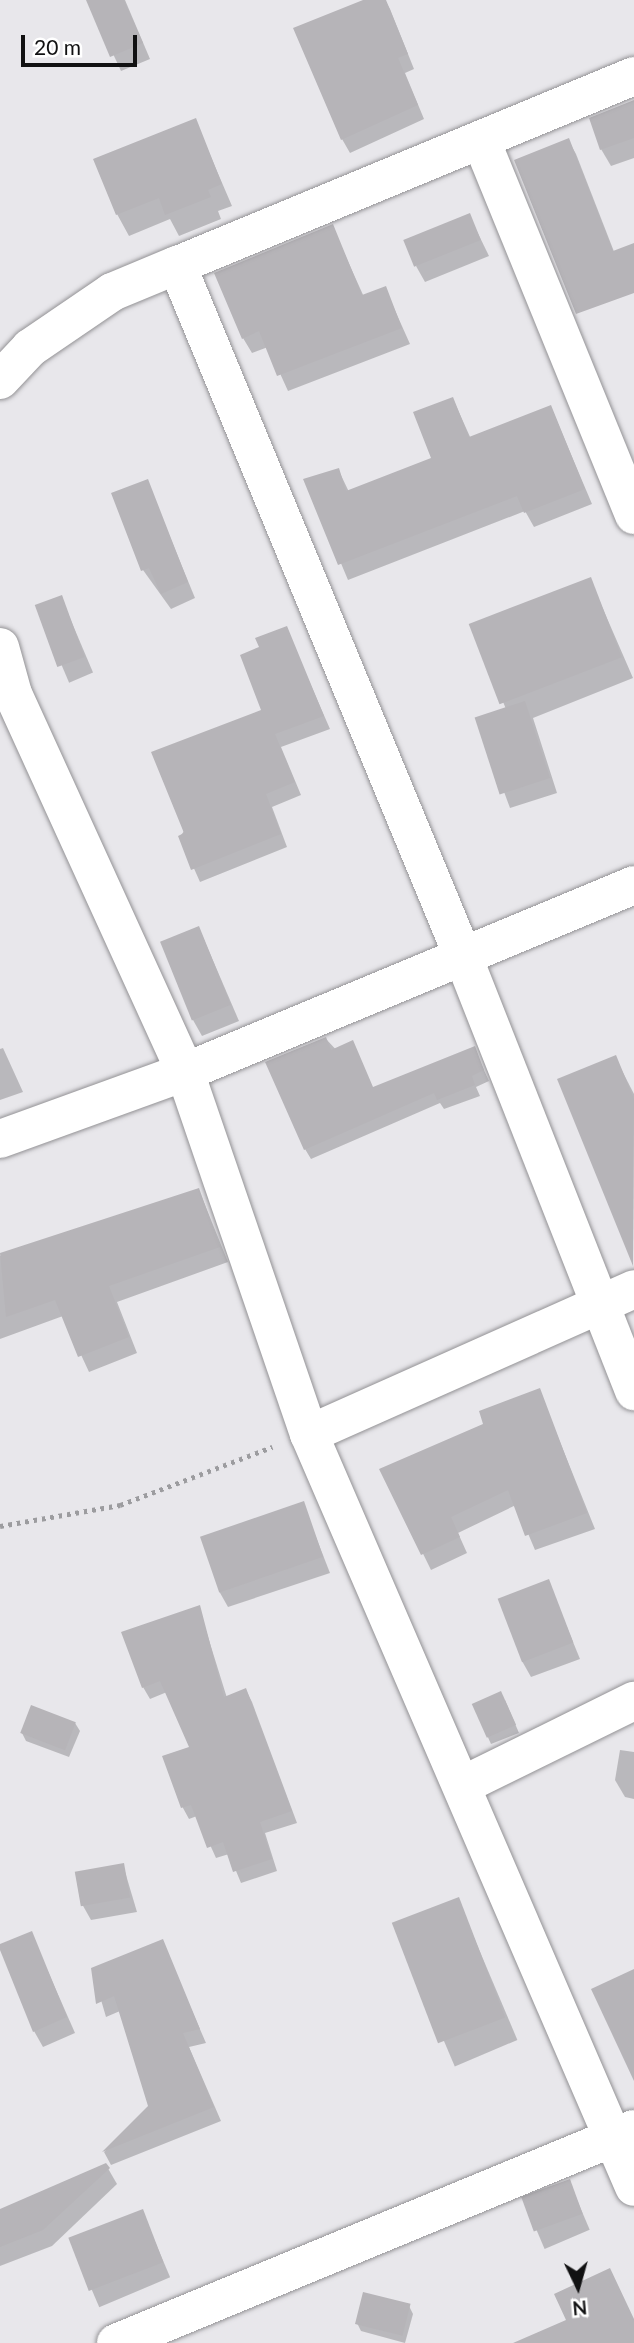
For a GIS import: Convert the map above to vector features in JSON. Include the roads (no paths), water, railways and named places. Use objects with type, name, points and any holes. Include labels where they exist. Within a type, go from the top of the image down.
[{"type":"street","points":[[0,380],[30,348],[112,292],[634,76]]},
{"type":"street","points":[[481,139],[630,495]]},
{"type":"street","points":[[177,265],[462,954],[595,1306],[634,1391]]},
{"type":"street","points":[[0,647],[13,694],[185,1072],[309,1434],[463,1785],[624,2134],[634,2187]]},
{"type":"street","points":[[0,1139],[185,1072],[462,954],[634,885]]},
{"type":"street","points":[[309,1434],[634,1289]]},
{"type":"street","points":[[463,1785],[634,1701]]},
{"type":"street","points":[[116,2343],[624,2134]]}]
